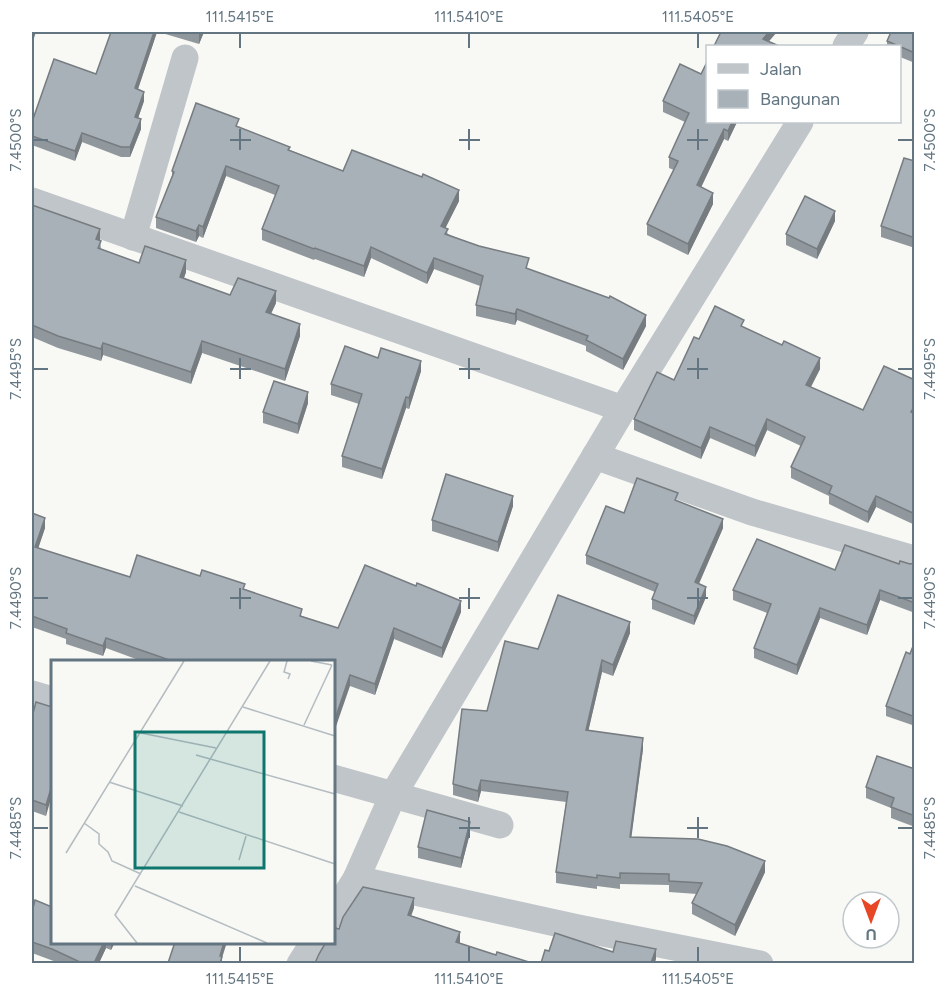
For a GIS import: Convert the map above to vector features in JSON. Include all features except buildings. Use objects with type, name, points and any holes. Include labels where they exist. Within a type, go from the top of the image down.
[{"type":"street","points":[[847,45],[855,32]]},
{"type":"street","points":[[134,237],[185,58]]},
{"type":"street","points":[[334,913],[356,879],[393,795],[623,409],[799,123]]},
{"type":"street","points":[[32,201],[623,409]]},
{"type":"street","points":[[595,456],[752,512],[915,559]]},
{"type":"street","points":[[32,694],[51,700]]},
{"type":"street","points":[[334,778],[500,825]]},
{"type":"street","points":[[356,879],[578,928],[760,963]]},
{"type":"street","points":[[300,963],[313,944]]}]
